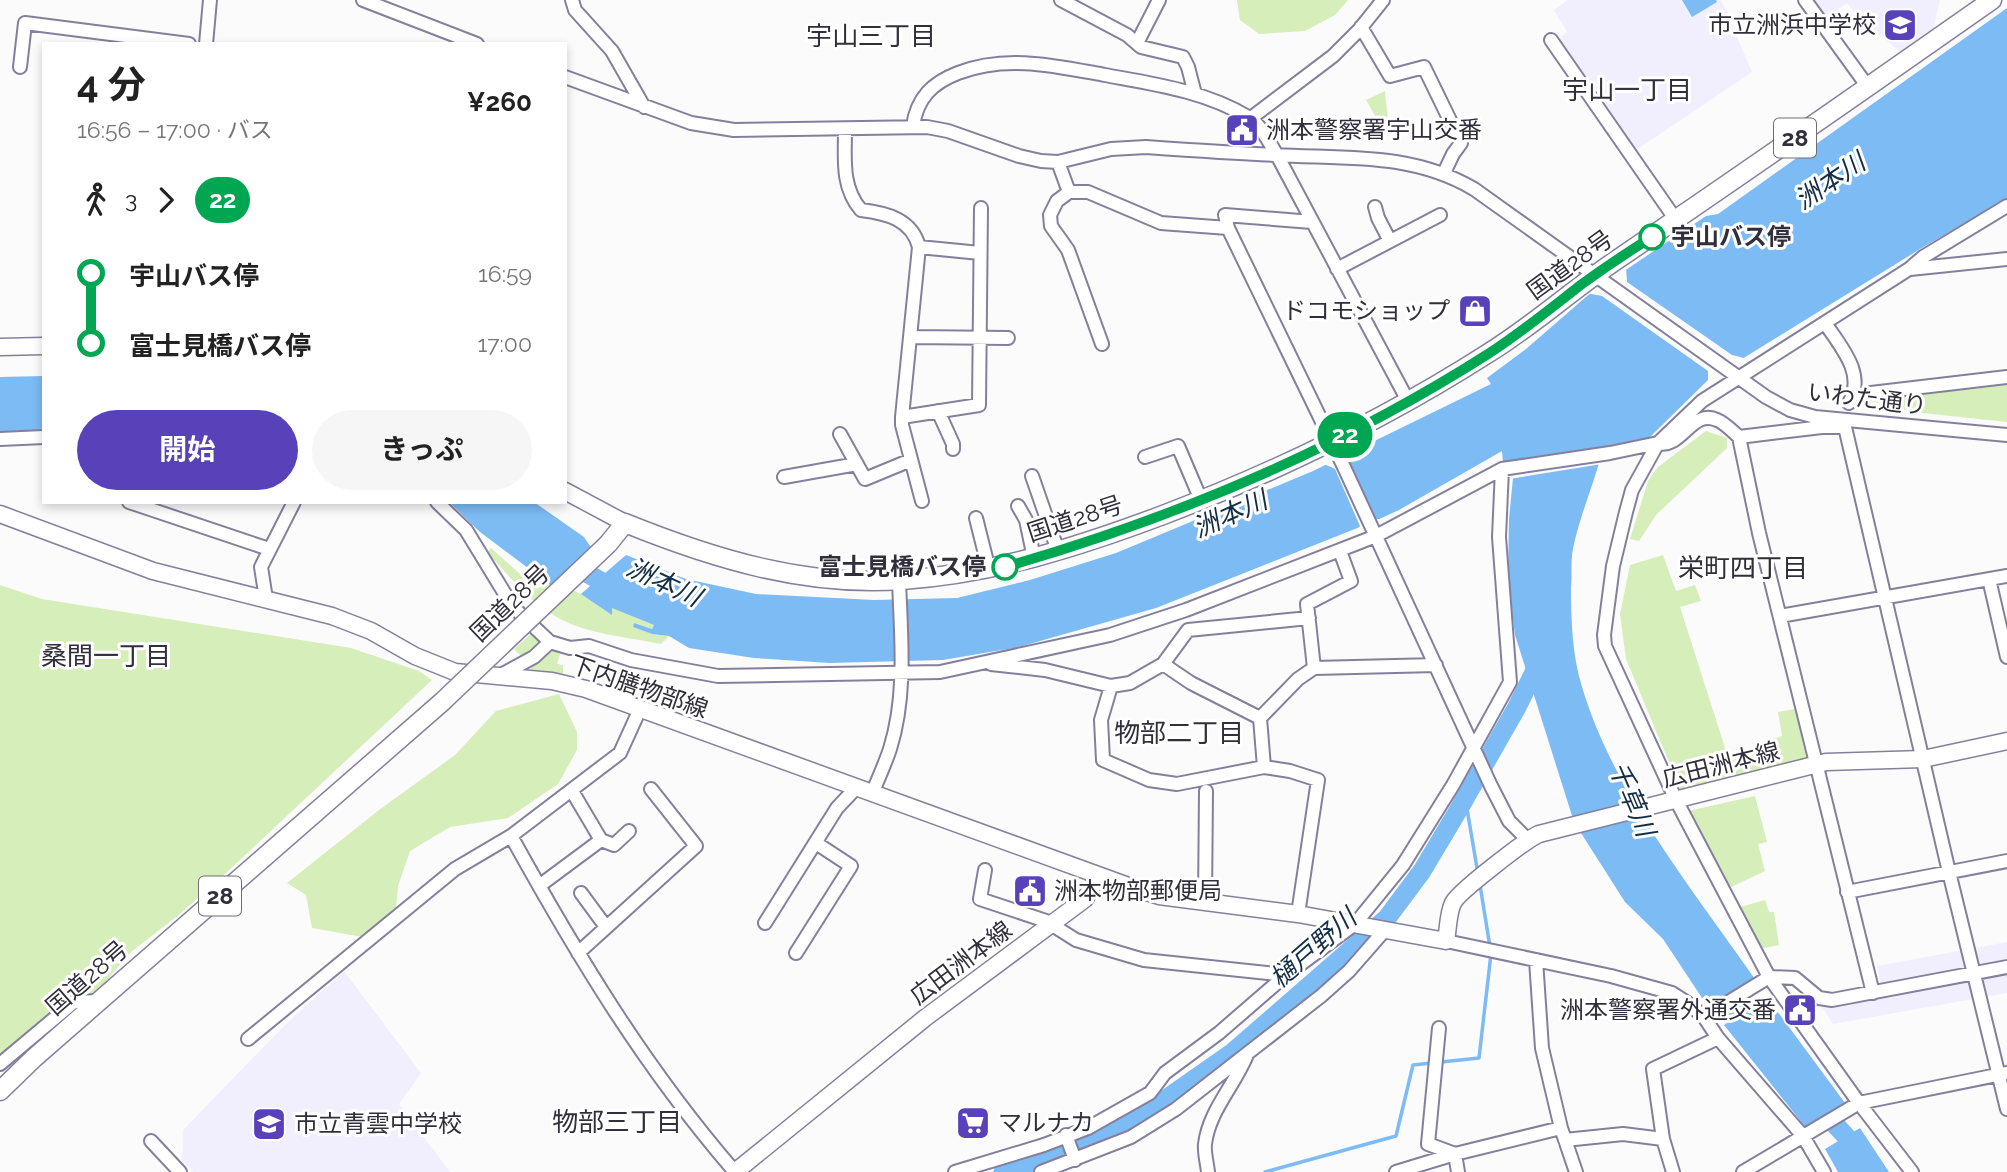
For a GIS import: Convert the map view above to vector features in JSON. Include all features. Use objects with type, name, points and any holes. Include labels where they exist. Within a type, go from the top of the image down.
[{"type":"highway","name":"国道28号","points":[[0,1091],[34,1058],[442,702],[608,544],[625,523],[683,546],[770,570],[828,578],[899,580],[989,570],[1126,529],[1201,500],[1331,442],[1489,353],[1597,274],[1992,0]]},
{"type":"main road","points":[[0,347],[42,346]]},
{"type":"main road","points":[[567,492],[625,523]]},
{"type":"main road","name":"下内膳物部線","points":[[0,514],[153,571],[332,616],[371,631],[415,656],[455,672],[552,681],[586,689],[1098,877]]},
{"type":"main road","name":"広田洲本線","points":[[1446,941],[1452,904],[1462,891],[1513,853],[1527,839],[1816,764],[1923,759],[2007,741]]},
{"type":"main road","points":[[1098,877],[1159,896],[1298,914],[1446,941]]},
{"type":"main road","name":"広田洲本線","points":[[736,1172],[925,1018],[1085,899],[1098,877]]},
{"type":"street","points":[[206,42],[210,0]]},
{"type":"street","points":[[363,0],[472,42]]},
{"type":"street","points":[[572,0],[575,10],[611,51],[644,107]]},
{"type":"street","points":[[1061,0],[1127,35],[1141,47],[1183,57],[1195,94]]},
{"type":"street","points":[[1137,43],[1160,0]]},
{"type":"street","points":[[1251,118],[1333,56],[1383,0]]},
{"type":"street","points":[[1805,0],[1868,87]]},
{"type":"street","points":[[20,67],[25,23],[76,37],[157,42]]},
{"type":"street","points":[[1361,27],[1390,76],[1424,67],[1461,143],[1444,173]]},
{"type":"street","points":[[1551,40],[1676,220]]},
{"type":"street","points":[[913,127],[919,104],[939,80],[976,65],[1003,61],[1044,64],[1157,83],[1195,94],[1251,118],[1276,155],[1408,401]]},
{"type":"street","points":[[567,78],[691,123],[734,130],[913,127],[948,131],[1029,159],[1058,162],[1069,192]]},
{"type":"street","points":[[845,130],[846,184],[852,200],[861,210],[883,213],[899,220],[916,237],[919,247],[902,425],[922,501]]},
{"type":"street","name":"いわた通り","points":[[1058,162],[1127,147],[1377,159],[1444,173],[1474,189],[1775,403],[1790,410],[1815,416],[2007,435]]},
{"type":"street","points":[[1102,344],[1068,250],[1051,226],[1050,215],[1057,201],[1069,192],[1088,192],[1161,223],[1228,228]]},
{"type":"street","points":[[1912,1172],[1769,977],[1676,800],[1605,646],[1604,635],[1613,566],[1626,512],[1632,491],[1658,443],[1693,409],[1736,374],[1825,323],[1909,269],[1923,257],[2007,206]]},
{"type":"street","points":[[1376,207],[1378,218],[1390,241]]},
{"type":"street","points":[[902,417],[979,405],[981,208]]},
{"type":"street","points":[[1312,222],[1225,215],[1228,228],[1343,465],[1491,786],[1509,821],[1527,839]]},
{"type":"street","points":[[1337,269],[1440,215]]},
{"type":"street","points":[[919,247],[980,253]]},
{"type":"street","points":[[1909,269],[2007,259]]},
{"type":"street","points":[[1825,323],[1854,369],[1856,384],[1851,399],[2007,377]]},
{"type":"street","points":[[910,337],[1008,338]]},
{"type":"street","points":[[938,411],[953,449]]},
{"type":"street","points":[[438,504],[466,530],[513,607],[550,642],[570,648],[589,646],[631,660],[718,676],[901,670],[940,672],[1110,635],[1186,610],[1340,551],[1373,531],[1502,469],[1671,443],[1698,421],[1706,418],[1717,420],[1739,437],[1759,533],[1873,993]]},
{"type":"street","points":[[1739,437],[1822,427],[1845,428],[1949,872],[2003,1074],[2007,1110]]},
{"type":"street","points":[[840,434],[865,479],[911,460]]},
{"type":"street","points":[[0,439],[42,437]]},
{"type":"street","points":[[1145,457],[1178,446],[1201,500]]},
{"type":"street","points":[[784,477],[857,464]]},
{"type":"street","points":[[955,1172],[1044,1145],[1109,1118],[1150,1093],[1166,1073],[1219,1033],[1286,975],[1355,924],[1403,865],[1453,785],[1510,682],[1499,537],[1502,469]]},
{"type":"street","points":[[1032,476],[1058,551]]},
{"type":"street","points":[[135,504],[269,548]]},
{"type":"street","points":[[267,599],[261,566],[293,504]]},
{"type":"street","points":[[1018,506],[1026,520],[1034,558]]},
{"type":"street","points":[[976,518],[989,570]]},
{"type":"street","points":[[1314,668],[1307,604],[1351,581],[1340,551]]},
{"type":"street","points":[[1780,616],[2007,576]]},
{"type":"street","points":[[1989,579],[2007,657]]},
{"type":"street","points":[[872,794],[890,748],[898,706],[901,670],[899,580]]},
{"type":"street","points":[[980,663],[1045,670],[1111,686],[1130,683],[1163,664],[1188,629],[1308,618]]},
{"type":"street","points":[[499,676],[534,657],[550,642]]},
{"type":"street","points":[[1163,664],[1191,683],[1260,718]]},
{"type":"street","points":[[1264,767],[1260,718],[1298,679],[1314,668],[1436,665]]},
{"type":"street","points":[[1111,686],[1101,720],[1103,760],[1149,780],[1177,784],[1264,767],[1290,771],[1318,780],[1298,914]]},
{"type":"street","points":[[248,1040],[455,869],[511,836],[620,752],[640,709]]},
{"type":"street","points":[[578,953],[696,846],[652,789]]},
{"type":"street","points":[[765,923],[837,808],[855,789]]},
{"type":"street","points":[[572,791],[601,840],[614,845],[629,831]]},
{"type":"street","points":[[1205,902],[1206,791]]},
{"type":"street","points":[[511,836],[578,953],[644,1058],[699,1130],[736,1172]]},
{"type":"street","points":[[539,886],[601,840]]},
{"type":"street","points":[[796,953],[851,866],[816,843]]},
{"type":"street","points":[[1847,892],[2007,860]]},
{"type":"street","points":[[985,870],[980,899],[1051,925],[1076,940],[1144,960],[1286,975]]},
{"type":"street","points":[[581,893],[606,928]]},
{"type":"street","points":[[1041,1172],[1070,1165],[1130,1137],[1176,1109],[1331,988],[1384,931]]},
{"type":"street","points":[[1446,941],[1575,967],[1672,993],[1704,1017],[1718,1038],[1803,1136],[1824,1172]]},
{"type":"street","points":[[1536,960],[1542,1048],[1563,1134],[1576,1172]]},
{"type":"street","points":[[1704,1017],[1769,977],[1795,978],[1819,998],[1832,1000],[2007,967]]},
{"type":"street","points":[[0,1064],[74,1002],[99,1001]]},
{"type":"street","points":[[1439,1028],[1428,1144],[1455,1154]]},
{"type":"street","points":[[1673,1172],[1663,1139],[1653,1069],[1718,1038]]},
{"type":"street","points":[[1208,1172],[1205,1144],[1216,1109],[1237,1079],[1247,1055]]},
{"type":"street","points":[[1743,1172],[1859,1102],[2003,1074]]},
{"type":"street","points":[[1396,1172],[1429,1167],[1455,1154],[1563,1134],[1623,1134],[1663,1139]]},
{"type":"street","points":[[1066,1135],[1070,1165]]},
{"type":"street","points":[[151,1141],[180,1172]]},
{"type":"street","points":[[1455,1154],[1458,1172]]},
{"type":"shaded area","points":[[1568,0],[1721,0],[1752,72],[1635,151],[1557,40],[1567,32],[1554,10]]},
{"type":"shaded area","name":"市立洲浜中学校","points":[[1811,0],[1940,0],[1933,30],[1901,52],[1859,19],[1847,3],[1824,19]]},
{"type":"shaded area","points":[[2007,942],[2007,959],[1881,986],[1877,966]]},
{"type":"shaded area","points":[[344,971],[421,1073],[399,1104],[450,1172],[193,1172],[182,1160],[183,1130],[285,1025]]},
{"type":"shaded area","points":[[2007,975],[2007,993],[1833,1024],[1822,1007]]},
{"type":"green space","points":[[1237,0],[1348,0],[1335,15],[1305,31],[1259,34],[1240,20]]},
{"type":"green space","points":[[1385,91],[1387,120],[1382,128],[1366,100]]},
{"type":"green space","points":[[2007,384],[2007,422],[1913,412],[1864,399]]},
{"type":"green space","points":[[1706,431],[1727,438],[1727,448],[1656,515],[1639,541],[1630,539],[1648,481],[1658,467]]},
{"type":"green space","points":[[491,548],[537,589],[551,581],[654,625],[652,629],[634,623],[633,627],[652,634],[669,636],[661,644],[592,631],[566,622],[545,610],[519,587],[487,552]]},
{"type":"green space","points":[[1663,555],[1676,591],[1695,585],[1701,601],[1680,607],[1727,754],[1757,749],[1757,745],[1782,736],[1778,712],[1795,709],[1807,762],[1684,798],[1626,659],[1620,614],[1630,565]]},
{"type":"green space","points":[[0,585],[42,599],[351,648],[419,671],[432,680],[226,873],[180,914],[131,952],[111,975],[100,994],[73,1020],[0,1072]]},
{"type":"green space","points":[[541,625],[552,634],[525,660],[514,649]]},
{"type":"green space","points":[[550,645],[560,654],[557,664],[563,665],[563,680],[530,671],[533,662]]},
{"type":"green space","points":[[559,694],[577,732],[577,750],[558,784],[508,818],[450,827],[410,851],[398,886],[395,919],[368,938],[312,928],[306,895],[287,883],[379,810],[455,755],[496,711]]},
{"type":"green space","points":[[1755,796],[1767,842],[1758,844],[1765,871],[1727,889],[1688,811]]},
{"type":"green space","points":[[1765,900],[1769,912],[1774,912],[1779,945],[1758,949],[1737,908]]},
{"type":"water","points":[[1682,0],[1716,0],[1717,2],[1692,17]]},
{"type":"water","points":[[2007,8],[2007,199],[1925,246],[1708,380],[1649,438],[1632,444],[1503,463],[1502,451],[1375,521],[1156,608],[1019,647],[943,660],[829,663],[754,658],[689,648],[669,636],[652,634],[633,627],[634,623],[652,629],[654,625],[612,608],[612,615],[581,594],[626,555],[686,579],[756,594],[874,600],[957,598],[1030,580],[1116,553],[1313,471],[1491,384],[1487,378],[1526,349],[1587,296],[1706,216],[1718,214]]},
{"type":"water","points":[[42,376],[42,434],[0,438],[0,377]]},
{"type":"water","points":[[1599,463],[1572,555],[1571,612],[1576,663],[1596,727],[1635,803],[1682,877],[1757,982],[1710,1010],[1663,939],[1625,902],[1574,822],[1515,635],[1508,579],[1513,478]]},
{"type":"water","points":[[451,504],[537,504],[584,537],[594,552],[556,589],[480,532]]},
{"type":"water","points":[[1766,996],[1848,1107],[1807,1129],[1724,1025]]},
{"type":"water","points":[[1860,1128],[1889,1172],[1838,1172],[1825,1149]]},
{"type":"pier","points":[[1626,267],[1627,282],[1732,355],[1748,359],[1708,385],[1708,371],[1602,296],[1586,293]]},
{"type":"pier","points":[[1352,449],[1350,464],[1375,519],[1381,519],[1382,522],[1354,533],[1360,526],[1335,469],[1322,463]]},
{"type":"pier","points":[[1598,460],[1602,464],[1509,479],[1512,475]]},
{"type":"waterway","name":"洲本川","points":[[567,562],[620,592]]},
{"type":"waterway","name":"樋戸野川","points":[[1003,1172],[1090,1142],[1150,1110],[1233,1052],[1387,918],[1422,871],[1459,809],[1517,707],[1540,660]]},
{"type":"waterway","points":[[1465,797],[1478,874]]},
{"type":"waterway","points":[[1480,885],[1490,947]]},
{"type":"waterway","points":[[1265,1172],[1396,1136],[1413,1065],[1479,1058],[1491,954]]},
{"type":"waterway","name":"千草川","points":[[1720,984],[1754,1034]]},
{"type":"waterway","name":"千草川","points":[[1818,1106],[1865,1157],[1874,1172]]},
{"type":"bus line","name":"22","points":[[1005,567],[1126,529],[1191,505],[1331,442],[1489,353],[1584,282],[1652,237]]},
{"type":"place","name":"市立洲浜中学校","points":[[1900,25]]},
{"type":"place","name":"洲本警察署宇山交番","points":[[1242,130]]},
{"type":"place","name":"宇山バス停","points":[[1652,237]]},
{"type":"place","name":"ドコモショップ","points":[[1475,311]]},
{"type":"place","name":"富士見橋バス停","points":[[1005,567]]},
{"type":"place","name":"洲本物部郵便局","points":[[1030,891]]},
{"type":"place","name":"洲本警察署外通交番","points":[[1800,1010]]},
{"type":"place","name":"マルナカ","points":[[973,1123]]},
{"type":"place","name":"市立青雲中学校","points":[[269,1124]]},
{"type":"district","name":"宇山三丁目","points":[[871,36]]},
{"type":"district","name":"宇山一丁目","points":[[1627,90]]},
{"type":"district","name":"栄町四丁目","points":[[1743,568]]},
{"type":"district","name":"桑間一丁目","points":[[106,656]]},
{"type":"district","name":"物部二丁目","points":[[1179,733]]},
{"type":"district","name":"物部三丁目","points":[[617,1122]]}]
